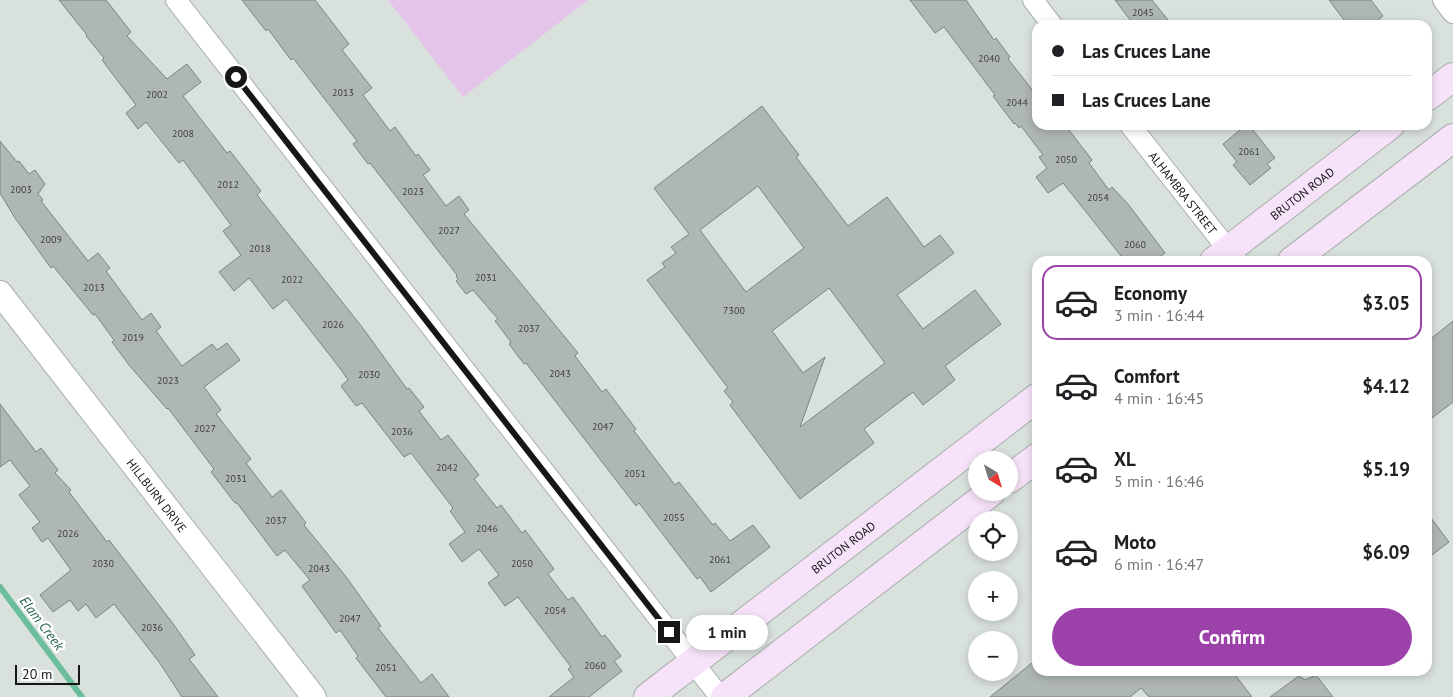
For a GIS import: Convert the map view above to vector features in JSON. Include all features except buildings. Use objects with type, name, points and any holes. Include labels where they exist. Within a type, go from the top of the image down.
[{"type":"main road","points":[[1432,93],[1453,77]]},
{"type":"main road","name":"BRUTON ROAD","points":[[1228,256],[1384,130]]},
{"type":"main road","points":[[1299,256],[1453,138]]},
{"type":"main road","name":"BRUTON ROAD","points":[[648,697],[1032,402]]},
{"type":"main road","points":[[1018,472],[1032,462]]},
{"type":"main road","points":[[725,697],[979,501]]},
{"type":"street","points":[[176,0],[720,697]]},
{"type":"street","points":[[1033,0],[1048,20]]},
{"type":"street","points":[[1443,0],[1453,13]]},
{"type":"street","name":"ALHAMBRA STREET","points":[[1134,130],[1225,256]]},
{"type":"street","name":"HILLBURN DRIVE","points":[[0,293],[314,697]]},
{"type":"shaded area","points":[[388,0],[588,0],[463,97]]},
{"type":"waterway","name":"Elam Creek","points":[[0,587],[82,697]]},
{"type":"route","points":[[236,77],[669,632]]}]
